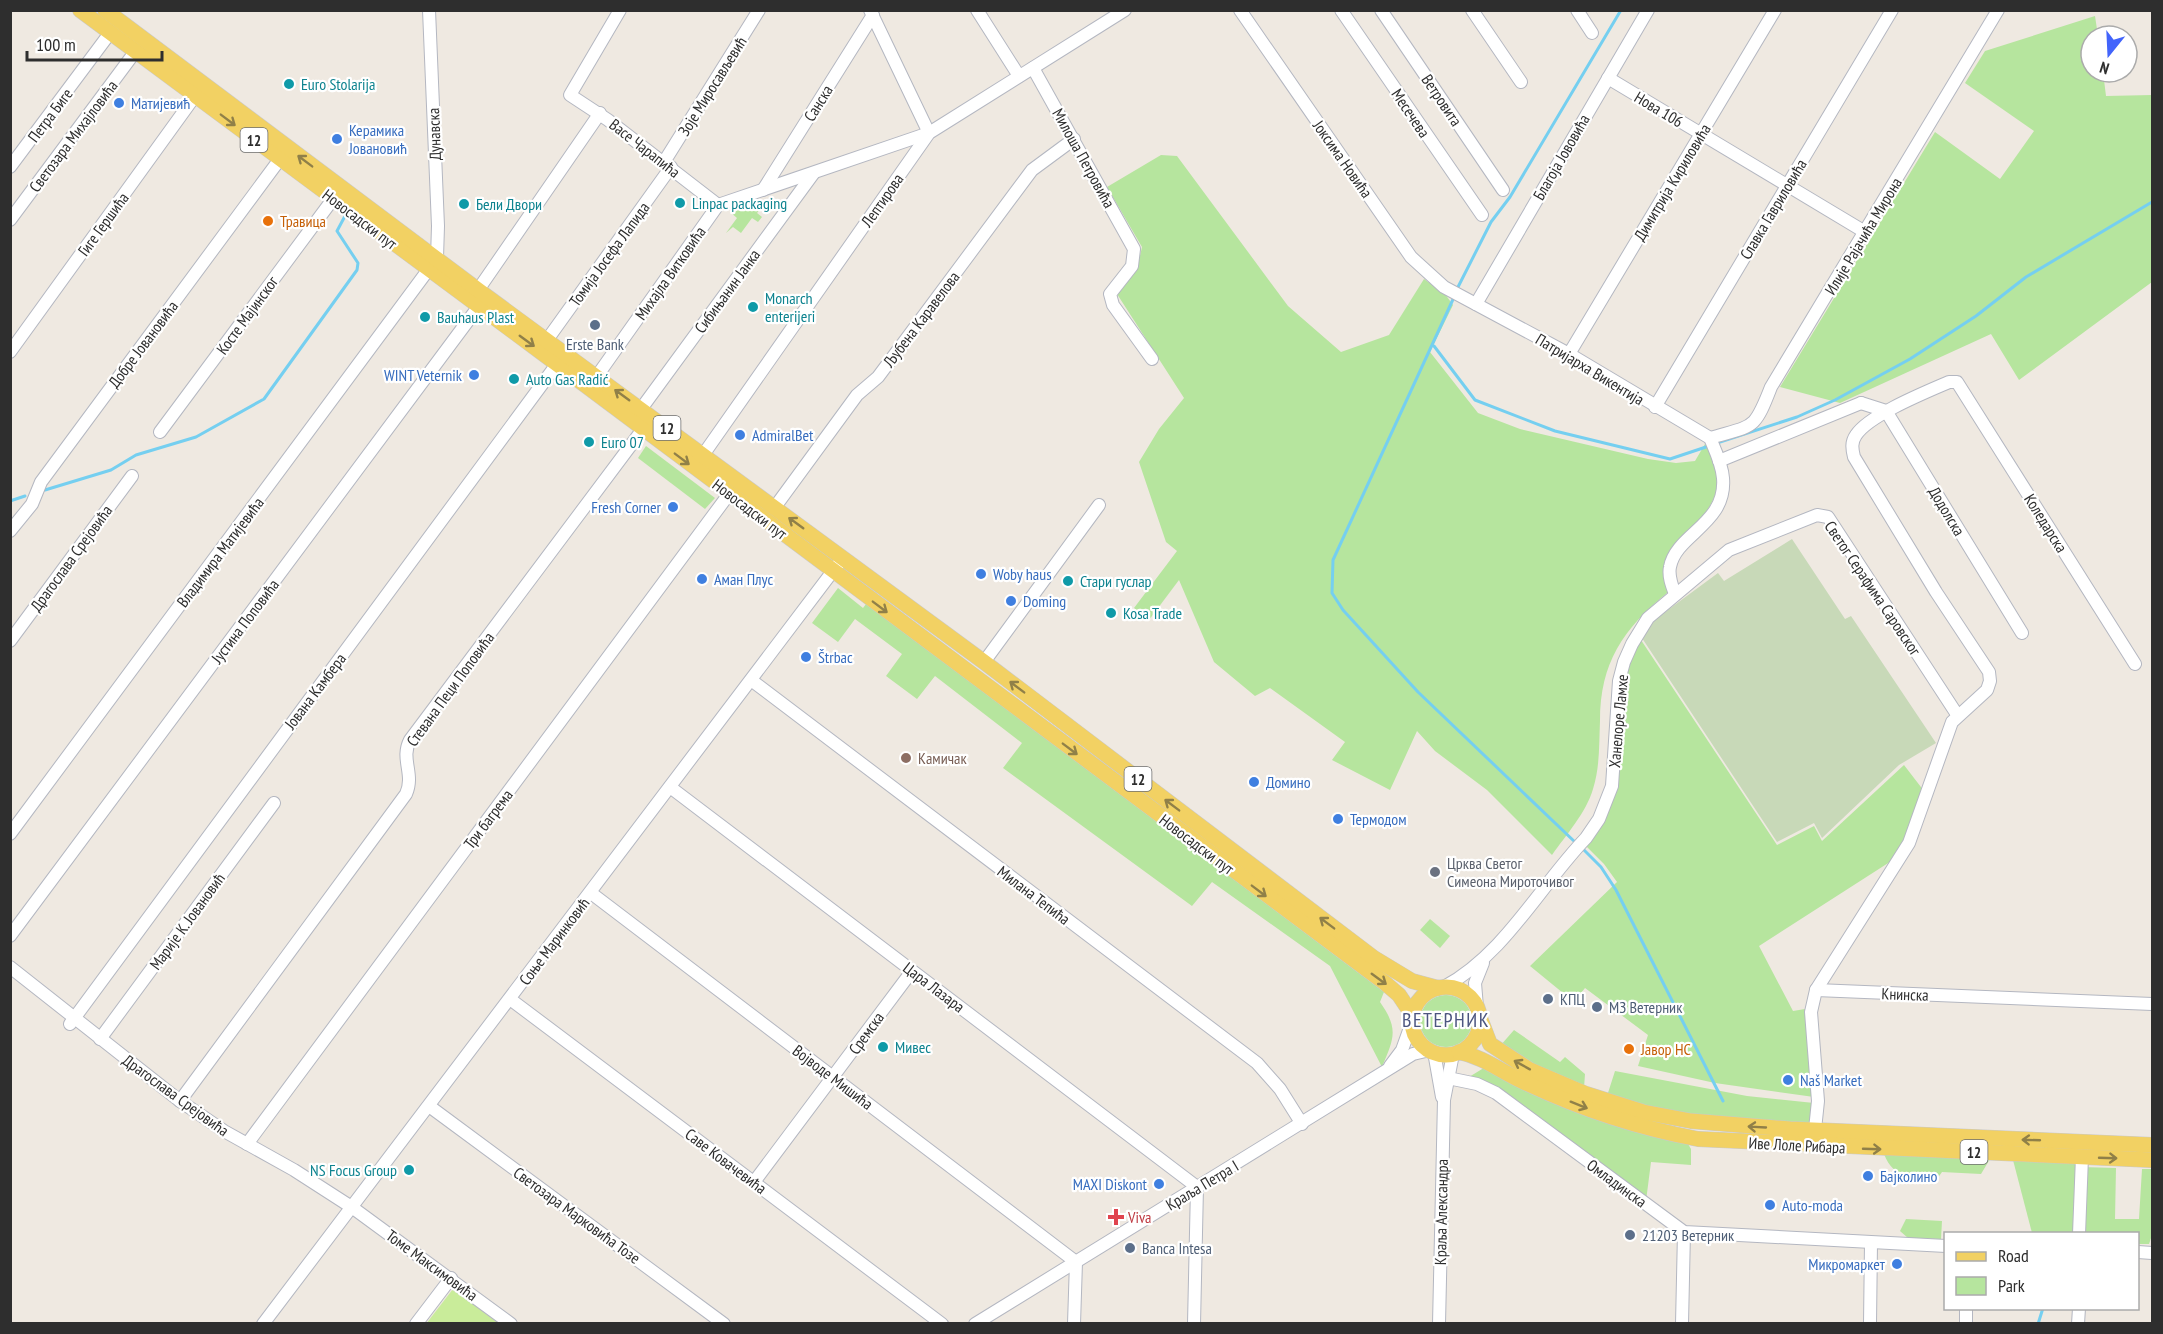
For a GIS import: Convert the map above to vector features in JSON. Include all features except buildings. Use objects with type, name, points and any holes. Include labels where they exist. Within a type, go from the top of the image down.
[{"type":"main road","name":"Новосадски пут","points":[[80,10],[333,199],[432,264]]},
{"type":"main road","name":"Новосадски пут","points":[[105,10],[432,264],[479,298],[547,340],[775,507],[984,662],[1374,958],[1412,981],[1441,988]]},
{"type":"main road","name":"Новосадски пут","points":[[479,298],[557,364],[1385,983],[1399,995],[1412,1019]]},
{"type":"main road","points":[[1412,1019],[1419,1000],[1441,988]]},
{"type":"main road","name":"12","points":[[1441,988],[1466,994],[1478,1013]]},
{"type":"main road","points":[[1456,1053],[1476,1036],[1478,1013]]},
{"type":"main road","name":"Иве Лоле Рибара","points":[[1478,1013],[1490,1044],[1497,1051],[1530,1070],[1586,1094],[1643,1112],[1690,1121],[1815,1130],[2152,1145]]},
{"type":"main road","name":"12","points":[[1412,1019],[1417,1039],[1432,1051],[1456,1053]]},
{"type":"main road","name":"Иве Лоле Рибара","points":[[1456,1053],[1480,1058],[1525,1083],[1583,1107],[1639,1126],[1698,1139],[2152,1160]]},
{"type":"street","name":"Дунавска","points":[[429,10],[438,226],[432,264]]},
{"type":"street","name":"Васе Чарапића","points":[[620,10],[570,95],[600,113],[718,205]]},
{"type":"street","name":"Зоје Миросављевић","points":[[667,165],[759,10]]},
{"type":"street","points":[[977,10],[1019,76]]},
{"type":"street","name":"Лептирова","points":[[703,455],[929,134],[1033,68],[1105,15],[1125,10]]},
{"type":"street","name":"Јоксима Новића","points":[[1240,10],[1411,257],[1428,274],[1456,293]]},
{"type":"street","name":"Месечева","points":[[1341,10],[1482,215]]},
{"type":"street","name":"Ветровита","points":[[1381,10],[1503,190]]},
{"type":"street","points":[[1472,10],[1521,82]]},
{"type":"street","points":[[1577,10],[1592,33]]},
{"type":"street","name":"Благоја Јововића","points":[[1476,304],[1648,10]]},
{"type":"street","name":"Димитрија Кириловића","points":[[1569,354],[1775,10]]},
{"type":"street","name":"Славка Гавриловића","points":[[1655,407],[1892,10]]},
{"type":"street","name":"Илије Рајачића Мирона","points":[[1712,443],[1755,423],[1772,387],[1998,10]]},
{"type":"street","points":[[718,205],[929,134],[871,13]]},
{"type":"street","name":"Санска","points":[[763,190],[871,13]]},
{"type":"street","name":"Петра Биге","points":[[10,167],[110,33]]},
{"type":"street","name":"Светозара Михајловића","points":[[10,220],[135,52]]},
{"type":"street","name":"Милоша Петровића","points":[[1033,68],[1134,249],[1132,266],[1110,294],[1113,305],[1152,359]]},
{"type":"street","name":"Нова 106","points":[[1608,78],[1865,232]]},
{"type":"street","name":"Гиге Гершића","points":[[10,352],[195,96]]},
{"type":"street","name":"Јустина Поповића","points":[[10,936],[479,298],[600,113]]},
{"type":"street","name":"Љубена Каравелова","points":[[775,507],[858,394],[878,377],[1032,170],[1074,139]]},
{"type":"street","name":"Добре Јовановића","points":[[10,531],[32,504],[41,482],[280,159]]},
{"type":"street","name":"Томија Јосефа Лапида","points":[[547,340],[667,165]]},
{"type":"street","name":"Сибињанин Јанка","points":[[641,409],[813,174]]},
{"type":"street","name":"Косте Мајинског","points":[[160,432],[333,199]]},
{"type":"street","name":"Михајла Витковића","points":[[597,376],[718,205]]},
{"type":"street","name":"Владимира Матијевића","points":[[10,834],[432,264]]},
{"type":"street","name":"Патријарха Викентија","points":[[1456,293],[1569,354],[1712,443]]},
{"type":"street","name":"Јована Камбера","points":[[71,1021],[557,364]]},
{"type":"street","name":"Коледарска","points":[[1886,411],[1948,382],[1957,382],[2134,664]]},
{"type":"street","points":[[1719,461],[1861,403],[1886,411]]},
{"type":"street","points":[[1861,403],[1868,409],[1871,422]]},
{"type":"street","points":[[1813,1146],[1818,1101],[1811,1012],[1816,990],[1909,843],[1952,722],[1987,690],[1990,681],[1989,672],[1936,592],[1854,457],[1852,447],[1854,436],[1886,411]]},
{"type":"street","name":"Додолска","points":[[1886,411],[2022,633]]},
{"type":"street","name":"Стевана Пеци Поповића","points":[[180,1101],[406,794],[411,774],[405,756],[410,740],[643,429]]},
{"type":"street","points":[[1675,594],[1670,575],[1672,560],[1718,505],[1723,485],[1719,461],[1712,443]]},
{"type":"street","name":"Драгослава Срејовића","points":[[10,641],[132,476]]},
{"type":"street","name":"Три багрема","points":[[247,1144],[729,494]]},
{"type":"street","points":[[984,662],[1099,505]]},
{"type":"street","name":"Светог Серафима Саровског","points":[[1675,594],[1729,550],[1817,515],[1828,517],[1958,716]]},
{"type":"street","name":"Соње Маринковић","points":[[264,1323],[843,558]]},
{"type":"street","name":"Ханелоре Ламхе","points":[[1441,988],[1468,973],[1488,955],[1599,819],[1612,786],[1619,681],[1624,662],[1648,618],[1675,594]]},
{"type":"street","name":"Милана Тепића","points":[[751,680],[1257,1063],[1280,1089],[1302,1124]]},
{"type":"street","name":"Цара Лазара","points":[[670,787],[1197,1187]]},
{"type":"street","name":"Марије К. Јовановић","points":[[100,1039],[274,804]]},
{"type":"street","name":"Војводе Мишића","points":[[591,893],[1076,1262]]},
{"type":"street","name":"Ханелоре Ламхе","points":[[1478,1013],[1476,978],[1488,955]]},
{"type":"street","name":"Драгослава Срејовића","points":[[10,968],[71,1021],[100,1039],[180,1101],[353,1208]]},
{"type":"street","name":"Сремска","points":[[754,1182],[912,970]]},
{"type":"street","name":"Книнска","points":[[1816,990],[2152,1004]]},
{"type":"street","name":"Саве Ковачевића","points":[[510,999],[942,1323]]},
{"type":"street","points":[[1383,1075],[1402,1050],[1412,1019]]},
{"type":"street","points":[[1432,1051],[1444,1100]]},
{"type":"street","name":"Краља Петра I","points":[[975,1323],[1383,1075],[1413,1054],[1432,1051]]},
{"type":"street","points":[[1444,1100],[1456,1053]]},
{"type":"street","name":"Омладинска","points":[[1448,1078],[1477,1084],[1496,1094],[1684,1232]]},
{"type":"street","name":"Краља Александра","points":[[1439,1323],[1444,1100]]},
{"type":"street","name":"Светозара Марковића Тозе","points":[[429,1106],[724,1323]]},
{"type":"street","points":[[2079,1232],[2082,1157]]},
{"type":"street","points":[[1194,1323],[1197,1187]]},
{"type":"street","name":"Томе Максимовића","points":[[353,1208],[511,1323]]},
{"type":"street","points":[[1682,1323],[1684,1232],[1944,1246]]},
{"type":"street","points":[[1870,1323],[1871,1243]]},
{"type":"street","points":[[1074,1323],[1076,1262]]},
{"type":"street","points":[[416,1323],[451,1278]]},
{"type":"green space","points":[[2095,16],[2096,24],[2079,24],[2079,84],[2104,84],[2106,96],[2152,95],[2152,282],[2019,380],[1991,334],[1840,403],[1780,387],[1935,132],[2000,179],[2034,131],[1965,83],[1985,51]]},
{"type":"green space","points":[[1161,155],[1177,156],[1288,306],[1341,352],[1389,335],[1424,279],[1445,294],[1453,305],[1430,352],[1478,413],[1520,429],[1648,459],[1676,463],[1695,461],[1705,444],[1717,472],[1715,495],[1703,516],[1667,558],[1665,569],[1667,593],[1638,620],[1617,649],[1604,682],[1598,764],[1593,789],[1581,815],[1552,855],[1487,790],[1435,751],[1417,731],[1390,790],[1332,760],[1345,742],[1270,688],[1255,696],[1214,662],[1179,580],[1149,620],[1134,608],[1177,551],[1166,542],[1139,462],[1159,429],[1184,398],[1117,294],[1137,269],[1142,247],[1107,187]]},
{"type":"green space","points":[[766,201],[757,213],[762,217],[758,222],[752,218],[741,233],[733,227],[726,233],[737,218],[730,212]]},
{"type":"green space","points":[[646,446],[715,498],[705,509],[638,458]]},
{"type":"green space","points":[[1792,539],[1845,619],[1851,616],[1936,743],[1899,765],[1822,838],[1814,823],[1777,842],[1638,632],[1718,573],[1724,581]]},
{"type":"green space","points":[[838,588],[863,608],[866,604],[1384,992],[1380,1002],[1390,1019],[1393,1034],[1382,1067],[1330,966],[1212,882],[1192,906],[1003,768],[1022,743],[935,676],[917,699],[886,676],[902,654],[855,619],[838,642],[812,623]]},
{"type":"green space","points":[[1639,637],[1777,845],[1814,826],[1822,841],[1904,765],[1924,791],[1896,858],[1759,946],[1793,1011],[1805,1009],[1814,1097],[1715,1083],[1638,1066],[1648,1035],[1585,988],[1574,1002],[1530,966],[1617,882],[1604,864],[1586,846],[1609,807],[1626,665]]},
{"type":"green space","points":[[1430,919],[1450,936],[1440,948],[1420,930]]},
{"type":"green space","points":[[1446,995],[1460,999],[1468,1007],[1472,1021],[1468,1035],[1460,1043],[1446,1047],[1432,1043],[1424,1035],[1420,1021],[1424,1007],[1432,999]]},
{"type":"green space","points":[[1514,1030],[1560,1062],[1565,1057],[1585,1074],[1584,1088],[1546,1072],[1500,1046]]},
{"type":"green space","points":[[1487,1066],[1688,1144],[1691,1149],[1691,1165],[1651,1162],[1646,1201],[1469,1077]]},
{"type":"green space","points":[[1615,1071],[1747,1096],[1814,1103],[1812,1126],[1700,1118],[1607,1096]]},
{"type":"green space","points":[[1884,1154],[1990,1159],[1981,1174],[1942,1172],[1937,1179],[1905,1176],[1893,1169]]},
{"type":"green space","points":[[2013,1160],[2076,1162],[2074,1232],[2032,1232]]},
{"type":"green space","points":[[2081,1167],[2116,1168],[2115,1219],[2139,1219],[2142,1169],[2152,1169],[2152,1235],[2149,1244],[2139,1244],[2139,1232],[2080,1232]]},
{"type":"green space","points":[[1906,1219],[1942,1221],[1941,1239],[1908,1238],[1900,1231]]},
{"type":"green space","points":[[453,1289],[498,1323],[426,1324]]},
{"type":"waterway","points":[[1457,289],[1491,222],[1510,197],[1621,10]]},
{"type":"waterway","points":[[1720,442],[1797,417],[1835,400],[1910,359],[1976,316],[2026,277],[2152,202]]},
{"type":"waterway","points":[[45,490],[111,470],[136,455],[196,437],[264,399],[357,270],[358,263],[337,231],[345,216]]},
{"type":"waterway","points":[[1455,295],[1333,560],[1332,593],[1343,610],[1418,692],[1576,843]]},
{"type":"waterway","points":[[1434,346],[1475,400],[1555,431],[1670,459],[1706,447]]},
{"type":"waterway","points":[[10,501],[25,496]]},
{"type":"waterway","points":[[1581,847],[1601,867],[1616,890],[1723,1101]]},
{"type":"waterway","points":[[2038,1324],[2042,1310]]},
{"type":"place","name":"Euro Stolarija","points":[[289,84]]},
{"type":"place","name":"Матијевић","points":[[119,103]]},
{"type":"place","name":"Керамика Јовановић","points":[[337,139]]},
{"type":"place","name":"Linpac packaging","points":[[680,203]]},
{"type":"place","name":"Бели Двори","points":[[464,204]]},
{"type":"place","name":"Травица","points":[[268,221]]},
{"type":"place","name":"Monarch enterijeri","points":[[753,307]]},
{"type":"place","name":"Bauhaus Plast","points":[[425,317]]},
{"type":"place","name":"Erste Bank","points":[[595,325]]},
{"type":"place","name":"WINT Veternik","points":[[474,375]]},
{"type":"place","name":"Auto Gas Radić","points":[[514,379]]},
{"type":"place","name":"AdmiralBet","points":[[740,435]]},
{"type":"place","name":"Euro 07","points":[[589,442]]},
{"type":"place","name":"Fresh Corner","points":[[673,507]]},
{"type":"place","name":"Woby haus","points":[[981,574]]},
{"type":"place","name":"Аман Плус","points":[[702,579]]},
{"type":"place","name":"Стари гуслар","points":[[1068,581]]},
{"type":"place","name":"Doming","points":[[1011,601]]},
{"type":"place","name":"Kosa Trade","points":[[1111,613]]},
{"type":"place","name":"Štrbac","points":[[806,657]]},
{"type":"place","name":"Камичак","points":[[906,758]]},
{"type":"place","name":"Домино","points":[[1254,782]]},
{"type":"place","name":"Термодом","points":[[1338,819]]},
{"type":"place","name":"Црква Светог Симеона Мироточивог","points":[[1435,872]]},
{"type":"place","name":"КПЦ","points":[[1548,999]]},
{"type":"place","name":"МЗ Ветерник","points":[[1597,1007]]},
{"type":"place","name":"Мивес","points":[[883,1047]]},
{"type":"place","name":"Јавор НС","points":[[1629,1049]]},
{"type":"place","name":"Naš Market","points":[[1788,1080]]},
{"type":"place","name":"NS Focus Group","points":[[409,1170]]},
{"type":"place","name":"Бајколино","points":[[1868,1176]]},
{"type":"place","name":"MAXI Diskont","points":[[1159,1184]]},
{"type":"place","name":"Auto-moda","points":[[1770,1205]]},
{"type":"place","name":"Viva","points":[[1116,1217]]},
{"type":"place","name":"21203 Ветерник","points":[[1630,1235]]},
{"type":"place","name":"Banca Intesa","points":[[1130,1248]]},
{"type":"place","name":"Микромаркет","points":[[1897,1264]]},
{"type":"district","name":"ВЕТЕРНИК","points":[[1446,1020]]}]
